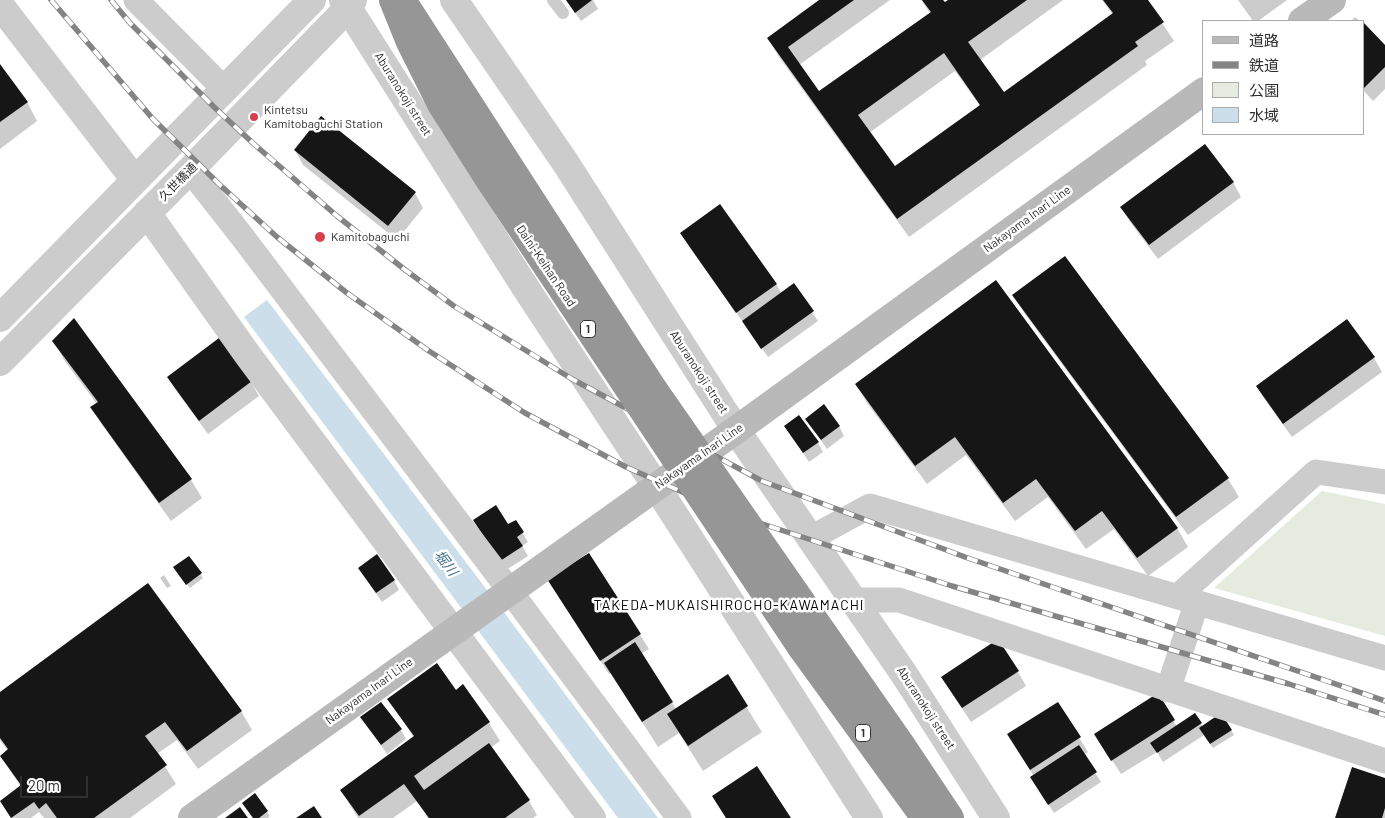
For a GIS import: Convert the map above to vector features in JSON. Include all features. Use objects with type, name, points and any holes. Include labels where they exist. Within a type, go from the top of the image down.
[{"type":"highway","name":"Daini-Keihan Road","points":[[394,0],[410,42],[441,104],[488,178],[801,647],[906,818]]},
{"type":"highway","points":[[402,0],[654,390],[950,818]]},
{"type":"highway","name":"Daini-Keihan Road","points":[[801,647],[925,818]]},
{"type":"main road","points":[[1303,20],[1332,0]]},
{"type":"main road","name":"Nakayama Inari Line","points":[[192,818],[736,430],[1202,92]]},
{"type":"street","points":[[136,0],[224,90]]},
{"type":"street","points":[[0,318],[312,0]]},
{"type":"street","name":"Aburanokoji street","points":[[454,0],[570,170],[736,430],[904,674],[996,818]]},
{"type":"street","name":"Aburanokoji street","points":[[348,3],[525,287],[656,486],[869,818]]},
{"type":"street","name":"久世橋通","points":[[0,362],[190,170],[348,3]]},
{"type":"street","points":[[0,5],[135,180]]},
{"type":"street","points":[[190,170],[679,818]]},
{"type":"street","points":[[147,213],[247,354],[457,628],[592,818]]},
{"type":"street","points":[[51,265],[73,288]]},
{"type":"street","points":[[1168,690],[1187,599],[1316,472],[1385,482]]},
{"type":"street","points":[[811,538],[870,506],[1385,658]]},
{"type":"street","points":[[854,600],[899,600],[1385,761]]},
{"type":"lane","points":[[553,0],[562,13]]},
{"type":"green space","points":[[1322,491],[1385,504],[1385,636],[1214,588]]},
{"type":"water","name":"堀川","points":[[267,300],[658,818],[618,818],[244,317]]},
{"type":"building","points":[[566,0],[592,0],[575,13]]},
{"type":"building","points":[[819,0],[854,0],[788,47],[819,91],[931,12],[922,0],[943,0],[945,2],[948,0],[1027,0],[968,42],[1004,92],[1113,13],[1103,0],[1148,0],[1164,22],[1135,42],[1138,46],[897,219],[767,38]],"holes":[[[944,53],[980,105],[895,166],[858,115]]]},
{"type":"building","points":[[1365,24],[1385,45],[1385,67],[1365,87]]},
{"type":"building","points":[[0,64],[28,102],[0,122]]},
{"type":"building","points":[[321,116],[416,192],[388,226],[294,150]]},
{"type":"building","points":[[1205,144],[1234,182],[1149,245],[1120,207]]},
{"type":"building","points":[[720,204],[777,284],[736,313],[680,233]]},
{"type":"building","points":[[1065,256],[1229,478],[1176,517],[1012,295]]},
{"type":"building","points":[[996,280],[1178,528],[1137,558],[1102,511],[1075,531],[1036,479],[1003,503],[955,437],[915,466],[855,384]]},
{"type":"building","points":[[794,283],[814,311],[761,349],[742,321]]},
{"type":"building","points":[[74,318],[192,479],[159,503],[90,407],[98,402],[52,341]]},
{"type":"building","points":[[1347,319],[1375,357],[1283,424],[1256,386]]},
{"type":"building","points":[[219,338],[252,381],[199,421],[167,377]]},
{"type":"building","points":[[824,404],[840,426],[821,440],[805,419]]},
{"type":"building","points":[[799,415],[819,442],[803,453],[784,426]]},
{"type":"building","points":[[496,505],[508,524],[516,520],[524,532],[517,537],[523,546],[500,561],[473,520]]},
{"type":"building","points":[[589,553],[641,634],[600,661],[547,579]]},
{"type":"building","points":[[377,554],[395,580],[376,593],[358,568]]},
{"type":"building","points":[[189,556],[202,573],[186,585],[173,567]]},
{"type":"building","points":[[148,583],[242,711],[187,751],[165,722],[145,736],[167,765],[94,818],[57,818],[46,803],[39,809],[34,802],[11,818],[0,801],[21,785],[0,756],[8,749],[0,738],[0,692]]},
{"type":"building","points":[[998,639],[1019,671],[962,708],[941,677]]},
{"type":"building","points":[[635,642],[673,702],[642,722],[604,663]]},
{"type":"building","points":[[437,663],[456,690],[463,684],[490,722],[414,776],[424,790],[489,743],[530,800],[505,818],[429,818],[404,784],[359,816],[340,790],[414,736],[387,699]]},
{"type":"building","points":[[728,674],[748,706],[688,746],[667,714]]},
{"type":"building","points":[[1158,693],[1175,720],[1111,761],[1094,734]]},
{"type":"building","points":[[381,702],[402,729],[381,745],[360,717]]},
{"type":"building","points":[[1058,702],[1081,737],[1030,770],[1007,734]]},
{"type":"building","points":[[1195,713],[1202,723],[1157,753],[1150,743]]},
{"type":"building","points":[[1221,713],[1232,730],[1210,744],[1199,728]]},
{"type":"building","points":[[1079,745],[1097,772],[1048,805],[1030,777]]},
{"type":"building","points":[[757,766],[791,818],[726,818],[712,796]]},
{"type":"building","points":[[1352,767],[1385,778],[1385,808],[1382,818],[1335,818]]},
{"type":"building","points":[[255,793],[268,811],[259,818],[253,818],[242,803]]},
{"type":"building","points":[[314,806],[322,818],[296,818]]},
{"type":"building","points":[[240,807],[248,818],[225,818]]},
{"type":"railway","points":[[51,0],[153,119],[221,186],[277,237],[347,293],[429,351],[525,413],[626,467],[732,514],[952,586],[1289,684],[1385,715]]},
{"type":"railway","points":[[111,0],[130,23],[215,108],[337,216],[454,306],[572,379],[762,481],[965,557],[1385,701]]},
{"type":"place","name":"Kintetsu Kamitobaguchi Station","points":[[254,117]]},
{"type":"place","name":"Kamitobaguchi","points":[[320,237]]},
{"type":"district","name":"TAKEDA-MUKAISHIROCHO-KAWAMACHI","points":[[729,605]]}]
